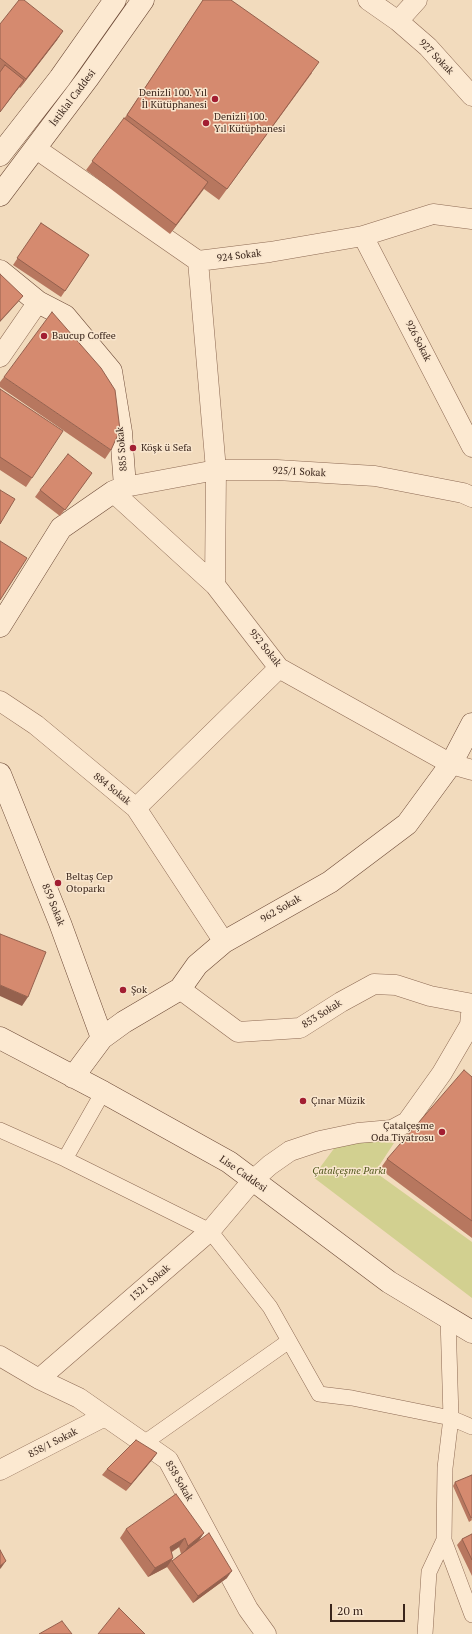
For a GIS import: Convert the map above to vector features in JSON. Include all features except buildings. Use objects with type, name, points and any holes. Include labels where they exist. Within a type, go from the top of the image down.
[{"type":"main road","points":[[0,154],[60,78],[115,0]]},
{"type":"main road","name":"İstiklal Caddesi","points":[[0,195],[88,78],[143,0]]},
{"type":"main road","name":"885 Sokak","points":[[0,271],[38,302],[64,316],[111,371],[121,432],[119,490]]},
{"type":"main road","points":[[0,626],[61,528],[119,490]]},
{"type":"main road","name":"962 Sokak","points":[[73,1077],[102,1038],[124,1022],[180,989],[197,965],[224,942],[330,882],[407,824],[451,764],[472,724]]},
{"type":"main road","name":"859 Sokak","points":[[0,774],[60,924],[102,1038]]},
{"type":"main road","name":"Lise Caddesi","points":[[0,1038],[103,1092],[229,1162],[389,1282],[472,1332]]},
{"type":"street","name":"927 Sokak","points":[[368,0],[398,21],[428,46],[472,96]]},
{"type":"street","points":[[398,21],[418,0]]},
{"type":"street","points":[[35,148],[198,261],[216,470],[215,585]]},
{"type":"street","name":"924 Sokak","points":[[198,261],[270,252],[363,236],[433,214],[472,219]]},
{"type":"street","name":"926 Sokak","points":[[363,236],[472,446]]},
{"type":"street","points":[[0,357],[38,302]]},
{"type":"street","name":"925/1 Sokak","points":[[119,490],[216,470],[277,470],[375,476],[463,493],[472,497]]},
{"type":"street","name":"952 Sokak","points":[[119,490],[215,585],[279,668],[451,764],[472,770]]},
{"type":"street","points":[[136,808],[279,668]]},
{"type":"street","name":"884 Sokak","points":[[0,701],[36,725],[136,808],[224,942]]},
{"type":"street","name":"853 Sokak","points":[[180,989],[238,1032],[300,1028],[341,1002],[374,984],[396,985],[430,996],[472,1004]]},
{"type":"street","name":"1321 Sokak","points":[[39,1379],[210,1232],[253,1180],[270,1165],[290,1151],[358,1133],[392,1130],[407,1122],[442,1073],[470,1025],[472,1004]]},
{"type":"street","points":[[65,1159],[103,1092]]},
{"type":"street","points":[[0,1130],[65,1159],[210,1232],[270,1306],[319,1394],[352,1398],[450,1418],[472,1427]]},
{"type":"street","points":[[448,1317],[450,1418],[444,1468],[444,1540],[472,1615]]},
{"type":"street","points":[[144,1443],[290,1341]]},
{"type":"street","name":"858 Sokak","points":[[0,1356],[39,1379],[79,1398],[168,1460],[248,1609],[266,1634]]},
{"type":"street","name":"858/1 Sokak","points":[[0,1470],[105,1416]]},
{"type":"street","points":[[425,1634],[429,1572],[444,1540]]},
{"type":"green space","name":"Çatalçeşme Parkı","points":[[341,1139],[394,1143],[375,1172],[472,1242],[472,1298],[313,1177]]},
{"type":"place","name":"Denizli 100. Yıl İl Kütüphanesi","points":[[215,99]]},
{"type":"place","name":"Denizli 100. Yıl Kütüphanesi","points":[[206,123]]},
{"type":"place","name":"Baucup Coffee","points":[[44,336]]},
{"type":"place","name":"Köşk ü Sefa","points":[[133,448]]},
{"type":"place","name":"Beltaş Cep Otoparkı","points":[[58,883]]},
{"type":"place","name":"Şok","points":[[123,990]]},
{"type":"place","name":"Çınar Müzik","points":[[303,1101]]},
{"type":"place","name":"Çatalçeşme Oda Tiyatrosu","points":[[442,1132]]}]
